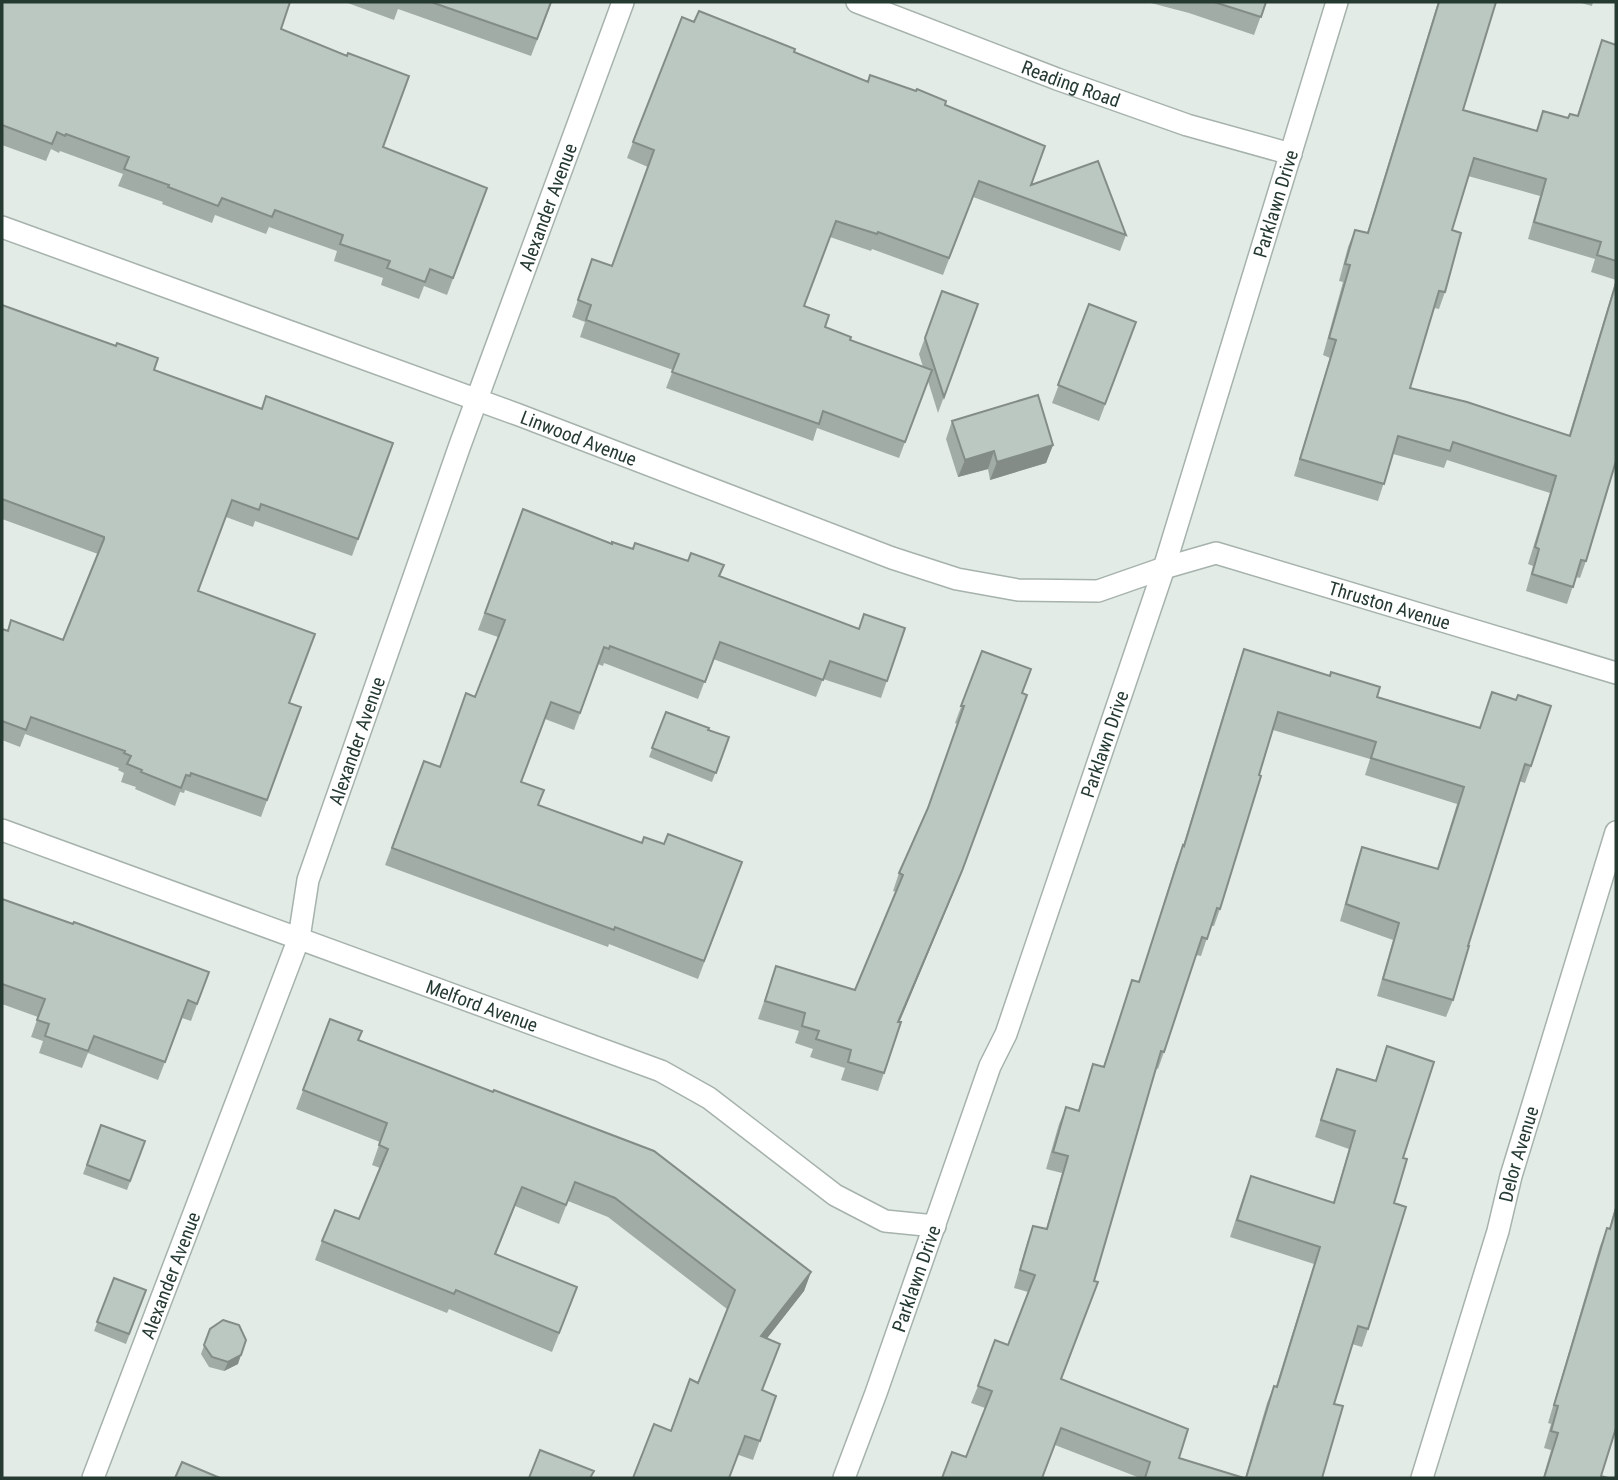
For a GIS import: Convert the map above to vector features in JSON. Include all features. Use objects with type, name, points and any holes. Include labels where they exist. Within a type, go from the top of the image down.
[{"type":"street","name":"Alexander Avenue","points":[[93,1478],[299,937],[308,880],[476,400],[623,2]]},
{"type":"street","name":"Reading Road","points":[[857,2],[1057,79],[1187,125],[1291,154]]},
{"type":"street","name":"Parklawn Drive","points":[[844,1478],[990,1066],[1006,1034],[1164,568],[1337,2]]},
{"type":"street","name":"Linwood Avenue","points":[[2,227],[476,400],[892,558],[957,579],[1018,590],[1098,591],[1164,568]]},
{"type":"street","name":"Thruston Avenue","points":[[1164,568],[1216,553],[1616,673]]},
{"type":"street","name":"Melford Avenue","points":[[2,830],[661,1071],[709,1098],[835,1195],[885,1221],[935,1227]]},
{"type":"street","name":"Delor Avenue","points":[[1422,1478],[1616,832]]},
{"type":"building","points":[[2,2],[290,2],[281,29],[347,56],[348,53],[409,76],[383,147],[487,188],[453,278],[430,269],[425,282],[387,268],[390,261],[340,244],[343,235],[275,210],[272,217],[222,198],[218,206],[124,169],[129,157],[66,134],[65,136],[57,132],[52,144],[2,125]]},
{"type":"building","points":[[431,2],[551,2],[537,39]]},
{"type":"building","points":[[1214,2],[1266,2],[1261,17]]},
{"type":"building","points":[[1439,2],[1496,2],[1463,110],[1537,131],[1543,111],[1568,118],[1570,114],[1578,116],[1602,40],[1616,45],[1616,261],[1597,255],[1601,242],[1534,222],[1546,179],[1474,158],[1452,230],[1461,233],[1445,292],[1439,291],[1410,388],[1467,402],[1570,436],[1616,283],[1616,461],[1586,561],[1581,560],[1573,587],[1532,574],[1539,549],[1535,547],[1556,476],[1453,442],[1450,451],[1398,436],[1384,484],[1300,459],[1336,340],[1329,338],[1350,265],[1345,264],[1355,230],[1368,233]]},
{"type":"building","points":[[699,11],[795,49],[794,52],[868,82],[870,75],[916,91],[917,89],[946,101],[945,105],[1045,146],[1031,185],[1098,161],[1126,235],[979,181],[949,258],[878,232],[877,234],[836,221],[804,306],[829,315],[825,327],[851,337],[850,340],[932,370],[905,442],[823,411],[819,424],[672,372],[679,354],[586,320],[591,305],[578,300],[592,259],[612,266],[654,150],[633,142],[682,17],[694,22]]},
{"type":"building","points":[[942,291],[978,304],[944,397],[925,338]]},
{"type":"building","points":[[1089,304],[1136,322],[1105,404],[1058,385]]},
{"type":"building","points":[[2,305],[116,346],[117,343],[158,358],[154,370],[262,409],[266,396],[393,443],[358,539],[261,504],[259,510],[232,500],[198,591],[315,634],[289,703],[301,707],[267,800],[191,773],[190,776],[186,775],[181,788],[127,764],[131,756],[124,753],[125,751],[31,717],[26,730],[2,721],[2,629],[8,631],[11,620],[63,640],[104,537],[2,499]]},
{"type":"building","points":[[1038,395],[1053,445],[997,462],[994,451],[965,460],[952,421]]},
{"type":"building","points":[[523,509],[612,544],[633,549],[635,543],[688,561],[691,553],[724,565],[719,576],[859,629],[864,614],[905,628],[887,681],[830,661],[823,680],[720,642],[705,682],[610,646],[609,649],[604,647],[580,713],[551,702],[521,782],[544,790],[538,805],[642,843],[644,837],[664,844],[668,834],[742,862],[704,961],[392,848],[424,761],[440,767],[466,693],[475,697],[505,620],[485,613]]},
{"type":"building","points":[[1244,649],[1330,676],[1331,672],[1380,687],[1377,697],[1480,728],[1492,692],[1516,700],[1518,695],[1551,706],[1531,766],[1525,764],[1453,1000],[1383,979],[1399,923],[1346,904],[1362,847],[1438,869],[1464,787],[1371,758],[1376,742],[1278,712],[1220,909],[1217,908],[1207,939],[1202,937],[1164,1052],[1161,1051],[1094,1281],[1098,1282],[1061,1379],[1188,1429],[1179,1458],[1244,1478],[1145,1478],[1150,1462],[1061,1428],[1042,1478],[942,1478],[952,1452],[966,1457],[992,1391],[978,1386],[995,1340],[1008,1345],[1035,1275],[1020,1270],[1033,1226],[1047,1229],[1068,1156],[1053,1152],[1066,1107],[1079,1111],[1093,1064],[1104,1067],[1132,980],[1139,982]]},
{"type":"building","points":[[982,651],[1031,669],[1022,693],[1027,695],[962,871],[898,1022],[901,1022],[884,1073],[848,1062],[851,1050],[816,1039],[819,1031],[802,1026],[805,1013],[765,1001],[776,966],[855,990],[903,875],[899,873],[928,808]]},
{"type":"building","points":[[666,712],[729,737],[716,773],[652,748]]},
{"type":"building","points":[[2,899],[73,924],[74,922],[209,972],[197,1004],[188,1000],[165,1062],[94,1036],[88,1051],[45,1036],[49,1024],[37,1020],[45,999],[2,984]]},
{"type":"building","points":[[330,1019],[362,1031],[358,1040],[654,1151],[811,1272],[761,1336],[780,1344],[762,1390],[776,1396],[760,1441],[745,1436],[729,1478],[633,1478],[654,1424],[671,1431],[690,1379],[698,1383],[735,1290],[615,1198],[575,1182],[566,1205],[522,1187],[495,1254],[577,1287],[559,1333],[456,1290],[454,1294],[322,1241],[335,1210],[359,1219],[388,1149],[379,1145],[387,1123],[303,1090]]},
{"type":"building","points":[[1387,1046],[1434,1062],[1403,1158],[1407,1159],[1394,1203],[1406,1207],[1368,1329],[1358,1326],[1334,1404],[1343,1406],[1322,1478],[1246,1478],[1320,1247],[1237,1220],[1251,1176],[1334,1203],[1355,1131],[1321,1120],[1337,1069],[1376,1081]]},
{"type":"building","points":[[101,1125],[145,1141],[130,1181],[87,1165]]},
{"type":"building","points":[[1616,1208],[1616,1428],[1601,1476],[1608,1478],[1544,1478],[1558,1433],[1551,1431],[1558,1406],[1554,1405],[1607,1228],[1610,1229]]},
{"type":"building","points":[[114,1278],[146,1290],[129,1334],[97,1322]]},
{"type":"building","points":[[223,1320],[239,1325],[246,1340],[241,1355],[228,1362],[212,1357],[204,1345],[210,1329]]},
{"type":"building","points":[[540,1450],[594,1471],[590,1478],[529,1478]]},
{"type":"building","points":[[182,1462],[220,1478],[175,1478]]}]
